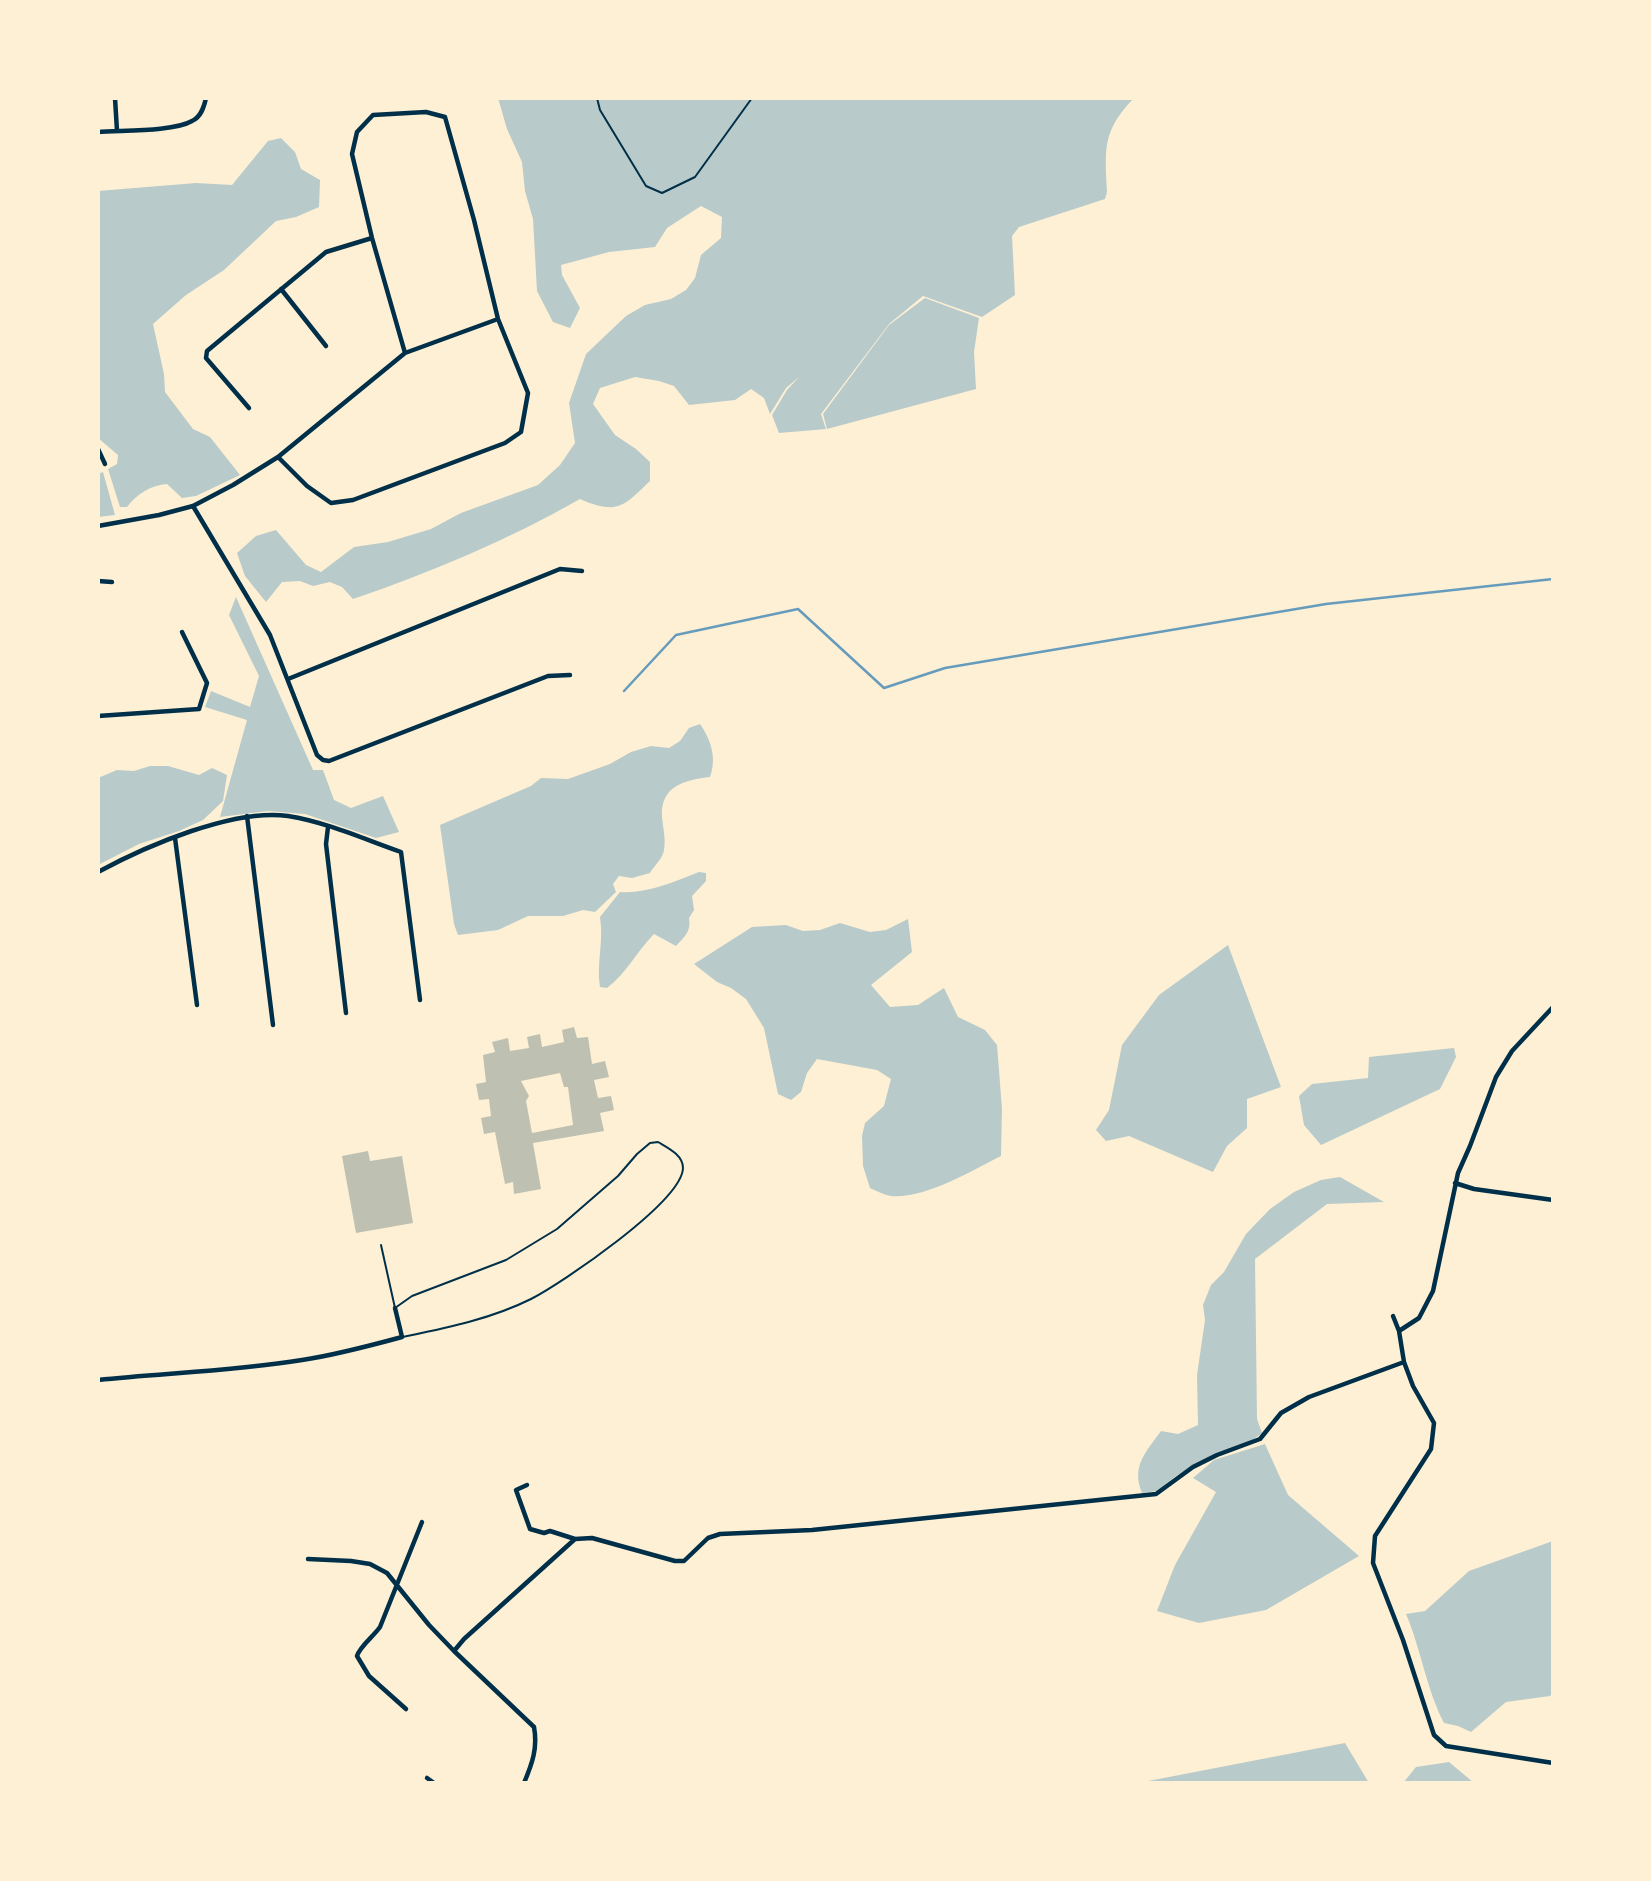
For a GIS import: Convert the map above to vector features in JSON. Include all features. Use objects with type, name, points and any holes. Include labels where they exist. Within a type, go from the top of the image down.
[{"type":"street","points":[[115,98],[117,131]]},
{"type":"street","points":[[98,132],[169,126],[194,121],[201,113],[206,98]]},
{"type":"street","points":[[278,457],[307,486],[331,503],[353,500],[505,443],[521,432],[528,393],[498,320],[445,117],[426,113],[373,115],[357,132],[352,155],[404,352]]},
{"type":"street","points":[[249,408],[206,358],[207,351],[326,252],[372,238]]},
{"type":"street","points":[[281,289],[326,346]]},
{"type":"street","points":[[98,526],[129,522],[193,506],[278,457],[404,352],[498,320]]},
{"type":"street","points":[[98,449],[105,464]]},
{"type":"street","points":[[193,506],[271,635],[317,755],[323,760],[329,761],[548,676],[570,675]]},
{"type":"street","points":[[288,679],[560,569],[582,571]]},
{"type":"street","points":[[98,581],[112,582]]},
{"type":"street","points":[[98,716],[199,709],[207,683],[182,632]]},
{"type":"street","points":[[247,816],[273,1025]]},
{"type":"street","points":[[98,872],[175,838],[218,822],[247,816],[287,816],[401,852],[420,1000]]},
{"type":"street","points":[[328,827],[326,844],[346,1013]]},
{"type":"street","points":[[175,838],[197,1005]]},
{"type":"street","points":[[1399,1331],[1419,1318],[1433,1292],[1455,1183],[1501,1068],[1512,1051],[1553,1007]]},
{"type":"street","points":[[1455,1183],[1474,1189],[1553,1200]]},
{"type":"street","points":[[98,1380],[303,1360],[402,1337],[395,1308]]},
{"type":"street","points":[[1393,1316],[1413,1386],[1434,1423],[1431,1449],[1375,1536],[1373,1563],[1403,1640],[1434,1735],[1446,1746],[1553,1763]]},
{"type":"street","points":[[527,1485],[516,1490],[530,1530],[550,1531],[575,1539],[592,1538],[675,1561],[684,1561],[708,1538],[720,1534],[812,1530],[1156,1494],[1178,1476],[1217,1455],[1260,1439],[1281,1413],[1309,1397],[1405,1362]]},
{"type":"street","points":[[406,1709],[369,1676],[357,1656],[359,1649],[371,1640],[380,1627],[422,1522]]},
{"type":"street","points":[[454,1651],[575,1539]]},
{"type":"street","points":[[308,1559],[351,1560],[370,1564],[387,1573],[429,1625],[534,1727],[537,1740],[524,1783]]},
{"type":"street","points":[[426,1778],[433,1783]]},
{"type":"lane","points":[[381,1245],[395,1308],[412,1296],[506,1260],[557,1229],[609,1184],[650,1143],[658,1142],[673,1151],[682,1161],[680,1178],[665,1196],[609,1249],[569,1277],[530,1299],[492,1314],[452,1327],[402,1337]]},
{"type":"path","points":[[597,98],[600,110],[646,186],[662,193],[695,177],[752,98]]},
{"type":"shaded area","points":[[498,98],[1134,98],[1116,121],[1108,141],[1105,199],[1019,227],[1012,236],[1015,295],[982,317],[923,296],[889,324],[821,414],[826,429],[779,433],[772,415],[787,390],[799,377],[786,388],[770,414],[764,398],[751,389],[735,400],[689,405],[674,386],[635,377],[600,388],[593,404],[615,435],[650,462],[650,481],[626,502],[619,506],[603,507],[580,499],[469,554],[353,599],[342,587],[330,582],[313,586],[300,581],[282,582],[266,602],[245,576],[237,553],[256,536],[276,530],[306,565],[321,572],[354,547],[388,542],[431,529],[461,513],[538,485],[560,465],[575,443],[569,403],[586,354],[626,316],[645,305],[671,299],[686,290],[695,278],[701,255],[721,238],[722,217],[701,206],[667,228],[655,247],[609,252],[561,265],[562,275],[580,308],[570,328],[553,322],[537,291],[533,219],[525,191],[522,162],[507,129]]},
{"type":"shaded area","points":[[281,138],[295,152],[301,169],[320,180],[319,207],[296,217],[276,221],[224,270],[186,295],[153,324],[164,374],[165,392],[193,429],[210,437],[240,475],[196,496],[182,498],[167,484],[155,486],[140,494],[127,507],[120,507],[108,469],[117,464],[118,455],[98,438],[98,191],[196,183],[232,185],[268,141]]},
{"type":"shaded area","points":[[925,298],[979,318],[974,352],[976,389],[827,429],[823,414],[889,325]]},
{"type":"shaded area","points":[[103,472],[115,515],[98,517],[98,474]]},
{"type":"shaded area","points":[[236,597],[313,770],[323,770],[334,800],[351,808],[383,796],[399,832],[376,838],[305,814],[268,811],[220,817],[247,720],[205,707],[211,691],[250,707],[259,676],[229,615]]},
{"type":"shaded area","points":[[700,724],[712,749],[710,777],[676,786],[665,798],[662,817],[664,850],[650,873],[632,878],[619,876],[613,884],[616,892],[595,912],[583,910],[563,916],[528,916],[498,930],[458,935],[454,924],[440,825],[531,786],[541,778],[568,779],[610,764],[631,752],[651,746],[669,748],[680,741],[689,728]]},
{"type":"shaded area","points":[[150,766],[168,766],[199,775],[212,768],[227,775],[223,801],[203,820],[139,844],[98,865],[98,778],[117,770],[134,771]]},
{"type":"shaded area","points":[[699,872],[706,873],[706,881],[692,896],[694,910],[689,918],[688,930],[676,946],[654,934],[614,982],[607,988],[600,987],[600,917],[620,892],[650,889]]},
{"type":"shaded area","points":[[908,919],[912,952],[871,985],[890,1007],[918,1005],[944,988],[958,1017],[985,1030],[997,1045],[1002,1109],[1001,1156],[933,1189],[904,1196],[891,1196],[870,1188],[863,1166],[862,1136],[865,1123],[884,1106],[891,1079],[877,1070],[817,1059],[807,1073],[801,1092],[791,1100],[778,1094],[764,1028],[746,999],[694,964],[752,927],[786,925],[803,931],[820,930],[840,923],[870,932],[886,930]]},
{"type":"shaded area","points":[[1228,945],[1281,1087],[1247,1099],[1247,1128],[1227,1146],[1213,1172],[1129,1136],[1106,1141],[1096,1130],[1109,1110],[1122,1045],[1159,995]]},
{"type":"shaded area","points":[[1454,1048],[1456,1057],[1440,1089],[1321,1145],[1304,1125],[1299,1096],[1312,1084],[1368,1078],[1369,1057]]},
{"type":"shaded area","points":[[1340,1177],[1384,1202],[1327,1204],[1255,1259],[1257,1419],[1262,1433],[1251,1441],[1217,1453],[1176,1476],[1157,1491],[1142,1493],[1139,1467],[1145,1453],[1161,1431],[1178,1434],[1198,1425],[1197,1375],[1205,1320],[1203,1305],[1211,1285],[1224,1272],[1246,1234],[1270,1209],[1294,1192],[1321,1180]]},
{"type":"shaded area","points":[[1265,1444],[1288,1495],[1359,1556],[1266,1610],[1199,1623],[1157,1611],[1175,1565],[1216,1492],[1193,1478],[1214,1460]]},
{"type":"shaded area","points":[[1553,1541],[1553,1693],[1550,1696],[1506,1702],[1471,1732],[1444,1723],[1406,1614],[1425,1611],[1469,1571]]},
{"type":"shaded area","points":[[1345,1743],[1369,1783],[1140,1783],[1143,1782]]},
{"type":"shaded area","points":[[1449,1762],[1474,1783],[1403,1783],[1416,1767]]},
{"type":"building","points":[[574,1027],[577,1038],[588,1037],[592,1064],[605,1061],[609,1077],[594,1080],[598,1098],[611,1096],[614,1110],[600,1113],[604,1131],[533,1143],[541,1189],[514,1194],[513,1182],[505,1184],[495,1132],[484,1134],[481,1118],[491,1116],[489,1099],[479,1100],[476,1084],[486,1082],[483,1055],[495,1052],[492,1042],[508,1038],[510,1051],[529,1048],[527,1037],[540,1034],[542,1047],[564,1042],[562,1030]],"holes":[[[560,1073],[564,1087],[568,1087],[573,1125],[532,1133],[526,1101],[529,1096],[521,1081]]]},
{"type":"building","points":[[368,1151],[370,1161],[402,1156],[413,1223],[356,1233],[342,1156]]},
{"type":"waterway","points":[[624,691],[676,635],[798,609],[884,688],[945,668],[1326,604],[1553,579]]}]
